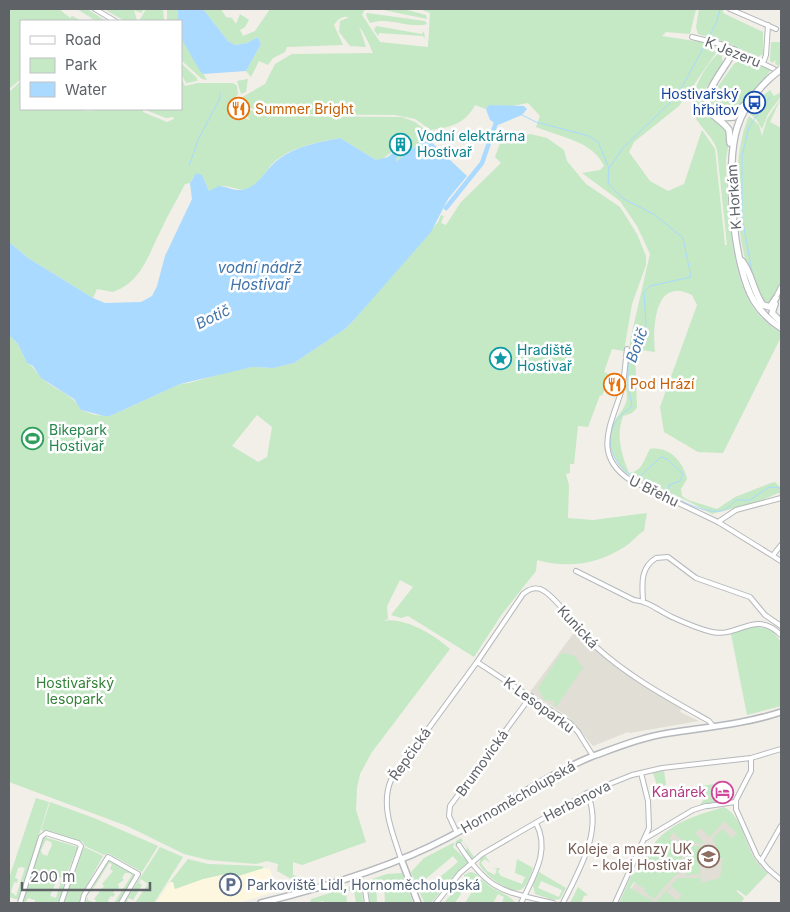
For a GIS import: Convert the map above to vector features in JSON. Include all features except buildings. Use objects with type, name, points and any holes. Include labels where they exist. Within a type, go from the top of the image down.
[{"type":"main road","points":[[731,159],[730,132],[709,110],[707,97],[734,50]]},
{"type":"main road","name":"K Horkám","points":[[781,69],[756,93],[740,120],[731,159],[736,234],[744,278],[754,302],[767,317],[781,328]]},
{"type":"main road","points":[[718,118],[736,115],[748,98],[756,93]]},
{"type":"main road","points":[[740,259],[746,266],[754,290],[764,306],[770,307],[777,297]]},
{"type":"main road","points":[[777,297],[772,313],[781,322]]},
{"type":"street","points":[[97,9],[115,20]]},
{"type":"street","points":[[730,9],[776,29]]},
{"type":"street","points":[[763,63],[766,55],[768,25]]},
{"type":"street","name":"K Jezeru","points":[[692,37],[710,41],[734,50],[774,69]]},
{"type":"street","points":[[777,297],[781,288]]},
{"type":"street","name":"U Břehu","points":[[626,349],[621,390],[608,428],[608,455],[619,472],[630,480],[718,522],[725,528],[774,554],[781,561]]},
{"type":"street","points":[[718,522],[736,510],[781,498]]},
{"type":"street","points":[[774,554],[781,545]]},
{"type":"street","points":[[643,600],[642,579],[648,564],[656,558],[668,557],[696,578],[750,597],[768,618],[781,626]]},
{"type":"street","points":[[576,571],[634,600],[643,600],[672,617],[712,632],[720,633],[759,624],[770,626],[781,635]]},
{"type":"street","name":"Kunická","points":[[477,662],[523,594],[531,589],[539,589],[546,593],[579,630],[609,658],[709,721],[713,726]]},
{"type":"street","name":"K Lesoparku","points":[[477,662],[531,696],[573,726],[593,756]]},
{"type":"street","name":"Řepčická","points":[[401,859],[387,811],[389,783],[477,662]]},
{"type":"street","name":"Brumovická","points":[[457,832],[449,816],[450,806],[531,696]]},
{"type":"street","name":"Hornoměcholupská","points":[[261,903],[293,895],[401,859],[457,832],[562,770],[593,756],[653,736],[706,728],[781,712]]},
{"type":"street","points":[[702,717],[706,728]]},
{"type":"street","name":"Herbenova","points":[[436,903],[460,873],[482,854],[587,793],[641,773],[672,767],[751,758],[781,748]]},
{"type":"street","points":[[751,758],[749,776],[735,802],[736,809],[761,861],[781,880]]},
{"type":"street","points":[[615,903],[646,837],[649,810],[641,773]]},
{"type":"street","points":[[563,903],[591,839],[593,812],[587,793]]},
{"type":"street","points":[[646,837],[693,810],[735,802]]},
{"type":"street","points":[[521,903],[542,852],[542,838],[536,823]]},
{"type":"street","points":[[761,861],[781,826]]},
{"type":"street","points":[[20,903],[40,837],[46,834],[78,842],[81,846],[61,903]]},
{"type":"street","points":[[459,845],[472,864],[501,889],[553,903]]},
{"type":"street","points":[[82,903],[84,894],[108,857],[138,874],[121,903]]},
{"type":"street","points":[[401,859],[418,903]]},
{"type":"street","points":[[364,883],[367,903]]},
{"type":"shaded area","points":[[576,630],[607,660],[682,708],[680,712],[699,721],[628,732],[593,746],[571,719],[530,692]]},
{"type":"shaded area","name":"Koleje a menzy UK - kolej Hostivař","points":[[720,815],[747,842],[754,858],[768,873],[746,896],[738,890],[736,891],[744,898],[741,903],[621,903],[669,833]]},
{"type":"shaded area","name":"Parkoviště Lidl, Hornoměcholupská","points":[[264,868],[270,869],[276,887],[274,892],[238,903],[156,903],[170,882],[173,881],[176,889],[203,879],[230,873],[238,876]]},
{"type":"green space","points":[[9,9],[59,9],[70,18],[72,16],[80,20],[20,20],[20,80],[9,89]]},
{"type":"green space","points":[[77,9],[87,9],[104,20],[94,20]]},
{"type":"green space","points":[[104,9],[144,9],[141,13],[134,10],[137,20],[123,20]]},
{"type":"green space","points":[[146,9],[163,9],[164,20],[140,20]]},
{"type":"green space","points":[[167,9],[178,9],[177,20],[167,20]]},
{"type":"green space","points":[[203,9],[221,9],[226,17],[232,18],[236,24],[240,14],[249,20],[245,27],[240,30],[243,36],[255,31],[270,9],[365,9],[362,15],[380,42],[428,47],[430,13],[420,9],[696,9],[690,34],[666,32],[662,36],[714,44],[718,50],[679,106],[634,142],[629,152],[650,181],[668,191],[684,184],[702,130],[715,149],[725,245],[727,245],[717,150],[713,141],[695,117],[692,109],[692,101],[699,81],[709,63],[721,51],[723,64],[705,90],[703,100],[709,116],[722,126],[728,136],[726,162],[731,236],[744,291],[757,313],[781,333],[781,337],[723,453],[698,452],[664,432],[660,407],[697,305],[692,295],[680,291],[668,293],[659,306],[656,316],[655,352],[635,349],[637,408],[632,413],[623,416],[620,444],[629,473],[634,472],[640,467],[650,449],[663,450],[674,456],[685,472],[687,479],[681,489],[682,496],[688,500],[717,509],[735,497],[775,482],[781,488],[781,494],[778,493],[758,502],[712,514],[632,476],[625,472],[618,463],[611,447],[609,436],[612,425],[626,401],[630,341],[650,254],[637,226],[620,201],[582,173],[600,170],[604,166],[599,158],[584,145],[536,127],[540,116],[528,103],[512,106],[489,105],[486,109],[475,105],[467,116],[457,124],[431,130],[415,119],[395,115],[274,114],[272,116],[402,117],[415,122],[429,133],[429,140],[424,139],[396,162],[398,152],[406,153],[405,148],[411,142],[411,137],[404,143],[401,141],[393,147],[396,149],[382,159],[376,160],[340,138],[313,144],[295,149],[279,158],[257,183],[245,189],[223,186],[209,191],[202,175],[193,177],[190,183],[185,184],[137,275],[123,288],[113,292],[97,289],[93,298],[28,258],[9,242],[9,92],[20,82],[20,110],[143,110],[143,112],[167,122],[174,119],[173,117],[166,118],[146,110],[182,110],[182,79],[185,86],[198,83],[233,83],[237,86],[238,94],[228,108],[240,116],[245,109],[262,113],[242,105],[239,99],[265,84],[275,64],[292,54],[373,53],[358,24],[346,17],[340,18],[334,25],[343,45],[287,47],[285,52],[273,58],[268,65],[259,61],[251,77],[246,71],[261,44],[258,37],[247,43],[235,45],[228,41]]},
{"type":"green space","points":[[379,9],[403,9],[426,15],[427,19]]},
{"type":"green space","points":[[699,9],[723,9],[723,13],[763,32],[763,54],[758,57],[725,42],[698,34],[696,27]]},
{"type":"green space","points":[[367,13],[425,21],[427,24],[413,25],[384,21],[370,23],[366,15]]},
{"type":"green space","points":[[350,17],[358,23],[366,47],[350,46],[339,32],[340,21]]},
{"type":"green space","points":[[376,26],[422,34],[424,31],[425,39],[423,36],[379,33],[378,36],[374,30]]},
{"type":"green space","points":[[182,40],[207,80],[202,79],[182,61]]},
{"type":"green space","points":[[771,42],[781,42],[781,64],[778,66],[775,64],[776,60],[772,63],[770,61]]},
{"type":"green space","points":[[741,59],[751,60],[771,70],[740,108],[732,115],[721,116],[712,107],[711,96],[734,64]]},
{"type":"green space","points":[[182,64],[197,78],[197,81],[186,83],[182,76]]},
{"type":"green space","points":[[248,79],[246,92],[241,94],[237,81]]},
{"type":"green space","points":[[770,90],[774,96],[781,92],[781,96],[768,114],[762,129],[756,119],[750,114],[760,98]]},
{"type":"green space","points":[[781,98],[770,122],[781,128],[781,281],[771,304],[766,306],[752,279],[745,258],[738,217],[737,173],[743,133],[749,116],[759,125],[762,136],[767,119]]},
{"type":"green space","name":"Hostivařský lesopark","points":[[530,134],[547,138],[564,150],[567,161],[586,184],[620,207],[637,234],[646,256],[646,265],[632,304],[624,351],[612,349],[604,372],[610,375],[607,388],[605,388],[602,396],[600,395],[588,427],[578,426],[574,464],[570,464],[570,473],[566,474],[569,485],[568,518],[593,520],[647,513],[644,531],[626,546],[594,561],[560,564],[537,560],[536,571],[502,614],[474,657],[408,616],[401,618],[391,615],[413,587],[400,580],[387,606],[388,619],[382,621],[399,621],[409,624],[427,632],[450,649],[372,752],[360,774],[356,810],[366,842],[302,865],[293,862],[293,875],[296,876],[293,880],[277,871],[278,864],[267,861],[256,864],[208,860],[184,854],[127,826],[9,782],[9,335],[18,344],[27,363],[41,377],[73,400],[81,410],[95,415],[110,416],[180,384],[252,367],[273,368],[294,363],[345,329],[354,320],[438,222],[441,215],[444,216],[441,223],[446,225],[461,202],[501,163],[495,157],[500,143]],"holes":[[[257,415],[272,427],[267,457],[258,462],[232,446]]]},
{"type":"green space","points":[[749,626],[771,629],[781,642],[781,706],[747,715],[731,634]]},
{"type":"green space","points":[[561,654],[575,656],[580,665],[584,666],[556,707],[553,705],[556,701],[544,700],[538,688]]},
{"type":"green space","points":[[664,771],[666,785],[658,788],[653,773]]},
{"type":"green space","points":[[714,784],[720,801],[699,806],[705,798],[701,786]]},
{"type":"green space","points":[[36,798],[49,802],[19,900],[9,897],[9,878]],"holes":[[[18,868],[25,868],[16,896],[11,892],[14,882],[17,883],[18,879],[15,878]]]},
{"type":"green space","points":[[50,802],[94,818],[158,846],[142,872],[108,853],[104,855],[85,846],[83,842],[41,830]]},
{"type":"green space","name":"Koleje a menzy UK - kolej Hostivař","points":[[724,807],[738,821],[754,859],[768,873],[746,896],[738,890],[736,891],[744,898],[741,903],[655,903],[678,878],[700,878],[700,874],[686,875],[685,847],[712,845],[714,858],[719,858],[713,838],[722,829],[732,838],[737,833],[724,821],[710,837],[700,828],[695,833],[704,843],[683,844],[683,841],[673,832],[669,838],[681,846],[683,867],[673,859],[668,865],[679,874],[675,875],[654,899],[644,891],[645,889],[634,882],[630,888],[653,901],[651,903],[619,903],[632,874],[637,872],[653,845],[662,836],[682,822]],"holes":[[[723,858],[720,878],[701,883],[699,859]],[[671,886],[682,895],[677,901],[667,892]]]},
{"type":"green space","points":[[44,837],[78,847],[65,878],[60,903],[35,903],[35,900],[28,898],[26,902],[28,903],[21,903]],"holes":[[[46,840],[51,842],[52,845],[47,856],[42,854],[41,850]],[[58,877],[62,878],[56,898],[50,896]]]},
{"type":"green space","points":[[461,838],[474,857],[459,870],[431,903],[424,902],[411,872],[424,858],[455,842],[453,847],[464,858],[467,848],[463,841],[455,846],[456,841]],"holes":[[[453,856],[458,862],[427,888],[422,882]]]},
{"type":"green space","points":[[84,847],[103,856],[82,894],[80,903],[62,903]]},
{"type":"green space","points":[[160,847],[183,857],[154,903],[135,903],[148,884],[141,879],[139,883],[142,885],[133,900],[129,898],[127,901],[130,903],[124,903]]},
{"type":"green space","points":[[485,855],[490,863],[485,859],[481,863],[487,871],[495,875],[497,869],[493,868],[500,868],[498,872],[501,876],[522,884],[525,877],[515,873],[517,859],[533,868],[529,880],[522,889],[517,890],[504,887],[486,873],[479,864],[481,858]]},
{"type":"green space","points":[[188,859],[208,864],[262,866],[264,868],[238,876],[230,873],[203,879],[175,889],[173,882],[170,882]]},
{"type":"green space","points":[[107,860],[134,873],[135,877],[118,903],[114,903],[132,875],[129,873],[125,873],[122,878],[124,880],[118,884],[119,888],[113,892],[115,894],[108,900],[109,903],[95,903],[96,900],[94,899],[104,886],[102,884],[113,871],[110,869],[112,864],[109,863],[88,896]]},
{"type":"green space","points":[[470,872],[489,886],[509,897],[515,903],[502,903],[504,897],[498,894],[493,903],[465,903],[476,885],[469,881],[455,903],[444,903],[464,879],[464,875]]},
{"type":"green space","points":[[539,872],[566,888],[560,899],[553,900],[535,894],[533,885]],"holes":[[[541,881],[562,890],[559,897],[538,888]]]},
{"type":"green space","points":[[402,873],[413,903],[385,903],[384,881],[376,881],[377,903],[370,903],[368,887],[373,882],[372,879],[387,874]]},
{"type":"green space","points":[[355,885],[362,889],[363,903],[356,903],[354,891],[346,891],[347,903],[324,903],[324,901],[310,903],[311,899]]},
{"type":"green space","points":[[578,887],[588,895],[584,896],[581,903],[570,903]]},
{"type":"green space","points":[[88,897],[88,900],[94,903],[85,903]]},
{"type":"water","points":[[178,9],[203,9],[228,41],[235,45],[247,43],[258,37],[261,44],[246,71],[203,74],[182,40],[182,20],[177,20]]},
{"type":"water","points":[[489,105],[524,106],[527,109],[522,115],[498,125],[490,120],[486,109]]},
{"type":"water","name":"vodní nádrž Hostivař","points":[[340,138],[376,160],[388,157],[395,151],[398,152],[396,162],[424,139],[429,140],[467,176],[448,199],[431,232],[345,329],[294,363],[273,368],[252,367],[180,384],[110,416],[81,410],[74,399],[41,378],[33,366],[27,363],[18,344],[9,335],[9,242],[28,258],[93,298],[105,303],[141,302],[152,296],[157,286],[165,256],[192,199],[190,183],[196,173],[202,175],[209,191],[219,186],[236,190],[245,189],[256,183],[274,163],[293,151],[308,145]]},
{"type":"waterway","points":[[709,37],[717,21],[720,9]]},
{"type":"waterway","points":[[610,167],[623,148],[677,96],[705,45]]},
{"type":"waterway","points":[[189,166],[198,140],[220,98],[220,93]]},
{"type":"waterway","points":[[753,277],[742,217],[742,156],[749,127],[770,97]]},
{"type":"waterway","name":"Botič","points":[[522,115],[536,122],[589,136],[598,142],[609,168],[608,183],[622,198],[655,215],[683,238],[691,277],[650,286],[644,292],[646,325],[633,349],[628,365],[628,385],[632,406],[618,418],[611,431],[611,448],[618,463],[637,479],[661,457],[667,459],[683,474],[680,481],[669,485],[667,492],[678,499],[707,510],[722,510],[729,507],[736,500],[750,500],[769,487],[781,488]]},
{"type":"waterway","points":[[446,208],[482,163],[497,120]]},
{"type":"waterway","points":[[776,313],[781,317]]},
{"type":"place","name":"Hostivařský hřbitov","points":[[755,102]]},
{"type":"place","name":"Summer Bright","points":[[239,109]]},
{"type":"place","name":"Vodní elektrárna Hostivař","points":[[401,144]]},
{"type":"place","name":"Hradiště Hostivař","points":[[501,358]]},
{"type":"place","name":"Pod Hrází","points":[[614,384]]},
{"type":"place","name":"Bikepark Hostivař","points":[[33,438]]},
{"type":"place","name":"Kanárek","points":[[722,792]]},
{"type":"place","name":"Koleje a menzy UK - kolej Hostivař","points":[[708,857]]},
{"type":"place","name":"Parkoviště Lidl, Hornoměcholupská","points":[[231,885]]}]
